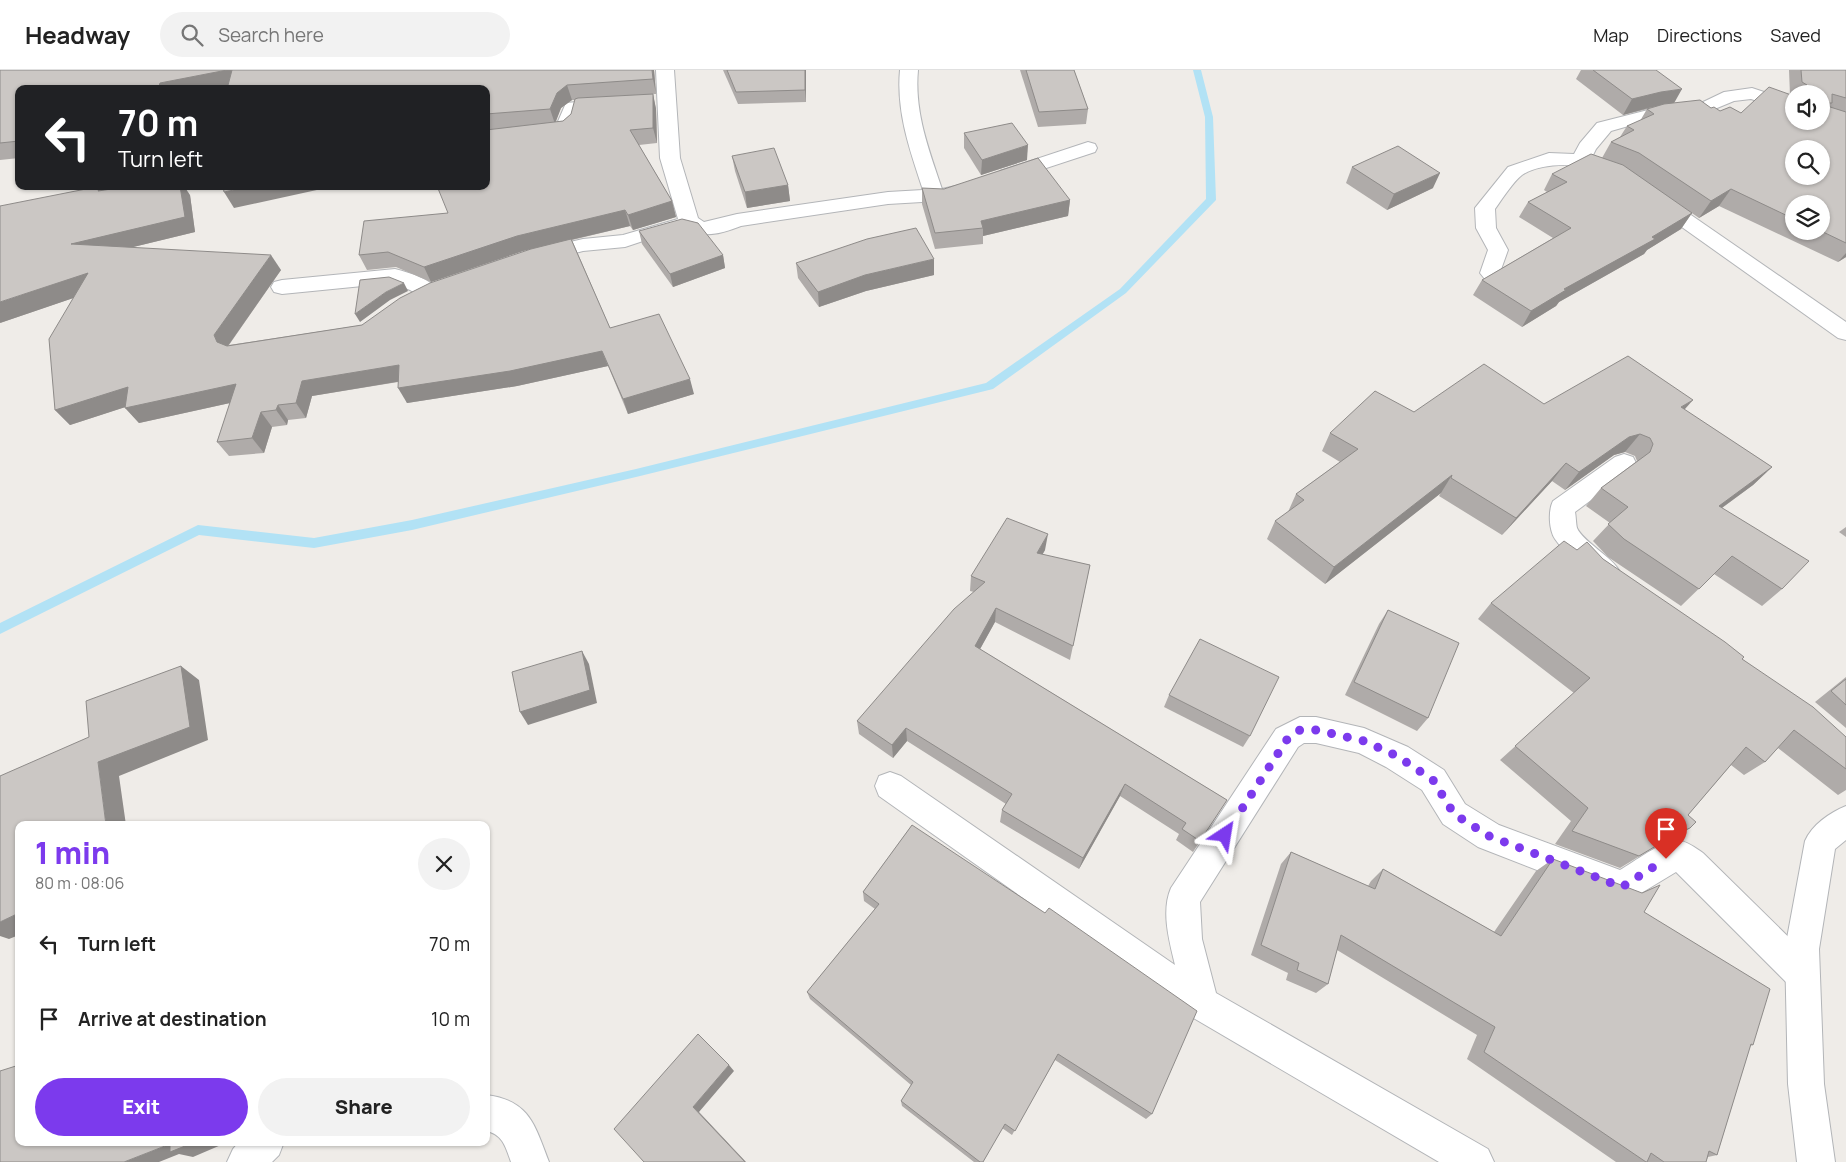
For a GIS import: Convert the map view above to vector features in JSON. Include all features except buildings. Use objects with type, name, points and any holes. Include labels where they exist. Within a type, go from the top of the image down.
[{"type":"street","points":[[665,70],[656,102],[689,221],[700,229],[725,225],[737,220],[878,200],[894,196],[943,197],[1088,148]]},
{"type":"street","points":[[909,70],[907,83],[915,136],[935,196]]},
{"type":"street","points":[[1581,160],[1587,147],[1604,127],[1652,114],[1705,108],[1730,96],[1752,93],[1785,105]]},
{"type":"street","points":[[490,138],[561,131],[565,128],[572,107],[627,103]]},
{"type":"street","points":[[1491,273],[1498,250],[1486,228],[1485,208],[1515,171],[1549,158],[1581,160],[1621,175],[1846,334]]},
{"type":"street","points":[[521,261],[583,245],[625,241],[689,221]]},
{"type":"street","points":[[282,287],[395,276],[438,289],[407,303]]},
{"type":"street","points":[[1624,463],[1562,508],[1565,533],[1598,566],[1631,588]]},
{"type":"street","points":[[1202,1004],[1185,939],[1183,899],[1288,738],[1300,730],[1316,730],[1364,741],[1397,756],[1433,780],[1454,814],[1489,836],[1622,887],[1666,859],[1679,856],[1692,864],[1802,974]]},
{"type":"street","points":[[890,786],[1202,1004],[1475,1162]]},
{"type":"street","points":[[1816,1162],[1806,1084],[1802,949],[1821,841],[1846,821]]},
{"type":"street","points":[[490,1113],[500,1114],[515,1126],[530,1162]]},
{"type":"street","points":[[246,1162],[262,1146]]},
{"type":"waterway","points":[[0,629],[198,530],[314,543],[412,525],[636,473],[989,386],[1123,291],[1211,200],[1209,117],[1197,70]]},
{"type":"route","points":[[1225,835],[1288,738],[1300,730],[1316,730],[1364,741],[1397,756],[1433,780],[1454,814],[1489,836],[1622,887],[1666,859]]}]
